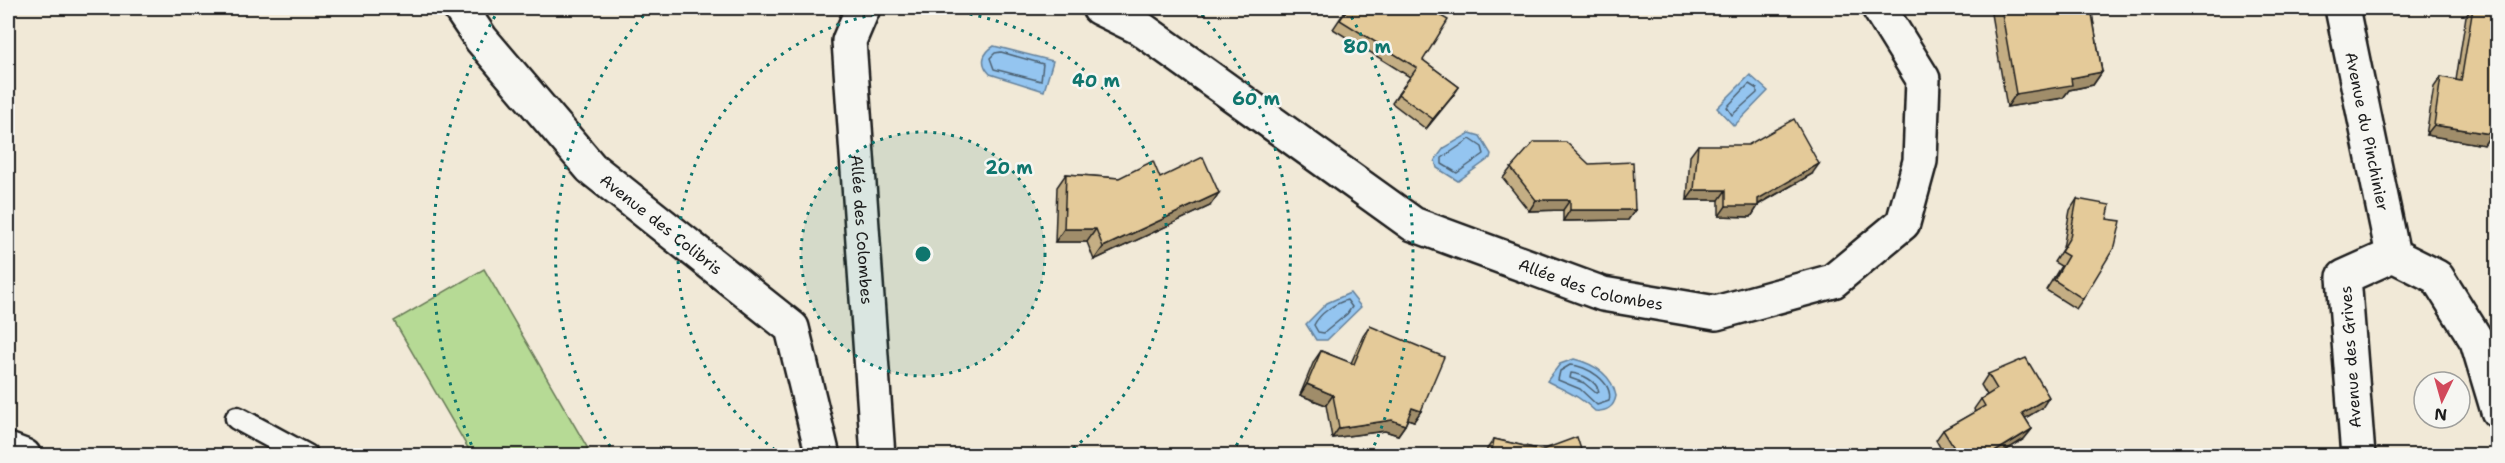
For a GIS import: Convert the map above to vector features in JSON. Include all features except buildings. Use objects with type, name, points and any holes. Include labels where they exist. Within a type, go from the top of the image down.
[{"type":"street","name":"Avenue des Colibris","points":[[460,8],[481,39],[591,168],[792,328],[823,456]]},
{"type":"street","name":"Allée des Colombes","points":[[863,8],[849,41],[878,456]]},
{"type":"street","name":"Allée des Colombes","points":[[1099,8],[1140,28],[1413,224],[1603,294],[1716,313],[1833,281],[1903,223],[1920,161],[1923,79],[1879,8]]},
{"type":"street","name":"Avenue du Pinchinier","points":[[2342,8],[2393,255]]},
{"type":"street","points":[[2393,255],[2438,277],[2477,341],[2498,411]]},
{"type":"street","name":"Avenue des Grives","points":[[2358,456],[2344,277],[2393,255]]},
{"type":"street","points":[[8,450],[24,456]]},
{"type":"lane","points":[[237,418],[307,456]]},
{"type":"green space","points":[[484,269],[591,454],[472,455],[394,321]]},
{"type":"water","points":[[994,46],[1053,61],[1044,91],[990,74],[984,66],[984,59],[987,52]]},
{"type":"water","points":[[1750,75],[1768,91],[1734,126],[1717,108]]},
{"type":"water","points":[[1470,133],[1480,136],[1491,154],[1490,158],[1458,181],[1437,168],[1435,160],[1444,148]]},
{"type":"water","points":[[1350,293],[1361,307],[1327,340],[1316,340],[1306,324],[1327,303]]},
{"type":"water","points":[[1574,359],[1595,367],[1611,382],[1616,396],[1609,408],[1595,411],[1578,398],[1547,381],[1560,364]]}]
